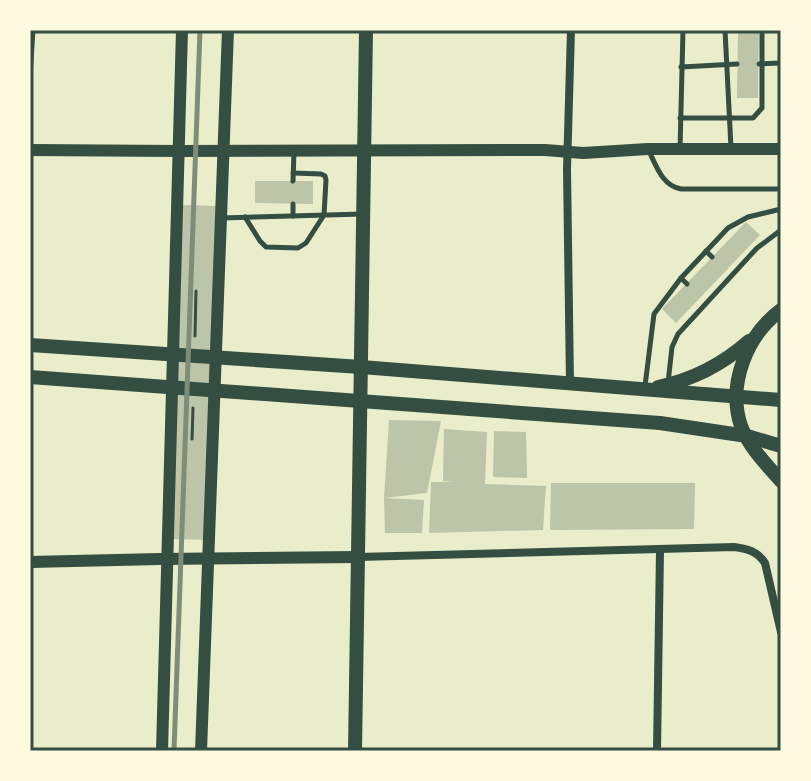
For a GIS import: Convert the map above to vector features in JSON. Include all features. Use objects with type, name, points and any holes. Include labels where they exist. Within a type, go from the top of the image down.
[{"type":"main road","points":[[355,751],[366,30]]},
{"type":"main road","points":[[668,388],[711,368],[734,353],[756,336],[777,313],[781,303]]},
{"type":"main road","points":[[756,336],[743,359],[738,381],[741,425],[762,460],[781,481]]},
{"type":"main road","points":[[30,345],[361,367],[570,385],[668,388],[738,398],[781,400]]},
{"type":"main road","points":[[30,377],[660,423],[747,436],[781,446]]},
{"type":"street","points":[[162,751],[182,30]]},
{"type":"street","points":[[201,751],[228,30]]},
{"type":"street","points":[[570,385],[568,152],[571,30]]},
{"type":"street","points":[[30,150],[545,150],[583,153],[648,149],[781,149]]},
{"type":"street","points":[[30,562],[734,547],[753,551],[765,563],[781,632]]},
{"type":"street","points":[[657,751],[660,550]]},
{"type":"street","points":[[355,751],[362,751]]},
{"type":"lane","points":[[680,150],[683,30]]},
{"type":"lane","points":[[725,30],[731,149]]},
{"type":"lane","points":[[680,118],[753,118],[758,114],[762,108],[762,30]]},
{"type":"lane","points":[[760,64],[781,63]]},
{"type":"lane","points":[[681,67],[737,64]]},
{"type":"lane","points":[[648,149],[665,181],[673,188],[781,189]]},
{"type":"lane","points":[[245,217],[266,247],[298,248],[306,243],[324,215],[325,176],[293,177],[294,151]]},
{"type":"lane","points":[[293,204],[293,216]]},
{"type":"lane","points":[[645,389],[654,314],[681,278],[728,228],[748,217],[781,209]]},
{"type":"lane","points":[[220,218],[364,214]]},
{"type":"lane","points":[[668,388],[672,347],[678,334],[728,274],[781,230]]},
{"type":"lane","points":[[706,251],[712,257]]},
{"type":"lane","points":[[681,278],[687,284]]},
{"type":"lane","points":[[700,298],[706,304]]},
{"type":"path","points":[[30,92],[34,30]]},
{"type":"path","points":[[195,336],[196,291],[207,292]]},
{"type":"path","points":[[193,408],[192,439],[203,439]]},
{"type":"building","points":[[738,30],[759,30],[758,98],[737,98]]},
{"type":"building","points":[[255,181],[313,181],[313,204],[255,203]]},
{"type":"building","points":[[180,205],[216,206],[207,540],[171,539]]},
{"type":"building","points":[[746,222],[760,235],[676,323],[662,309]]},
{"type":"building","points":[[389,420],[441,421],[427,493],[384,498]]},
{"type":"building","points":[[444,429],[487,432],[485,484],[546,486],[543,530],[429,533],[431,482],[453,482],[443,481]]},
{"type":"building","points":[[494,431],[526,432],[527,478],[493,477]]},
{"type":"building","points":[[551,483],[695,483],[694,529],[550,530]]},
{"type":"building","points":[[384,498],[424,500],[422,533],[385,533]]},
{"type":"railway","points":[[174,751],[200,30]]}]
